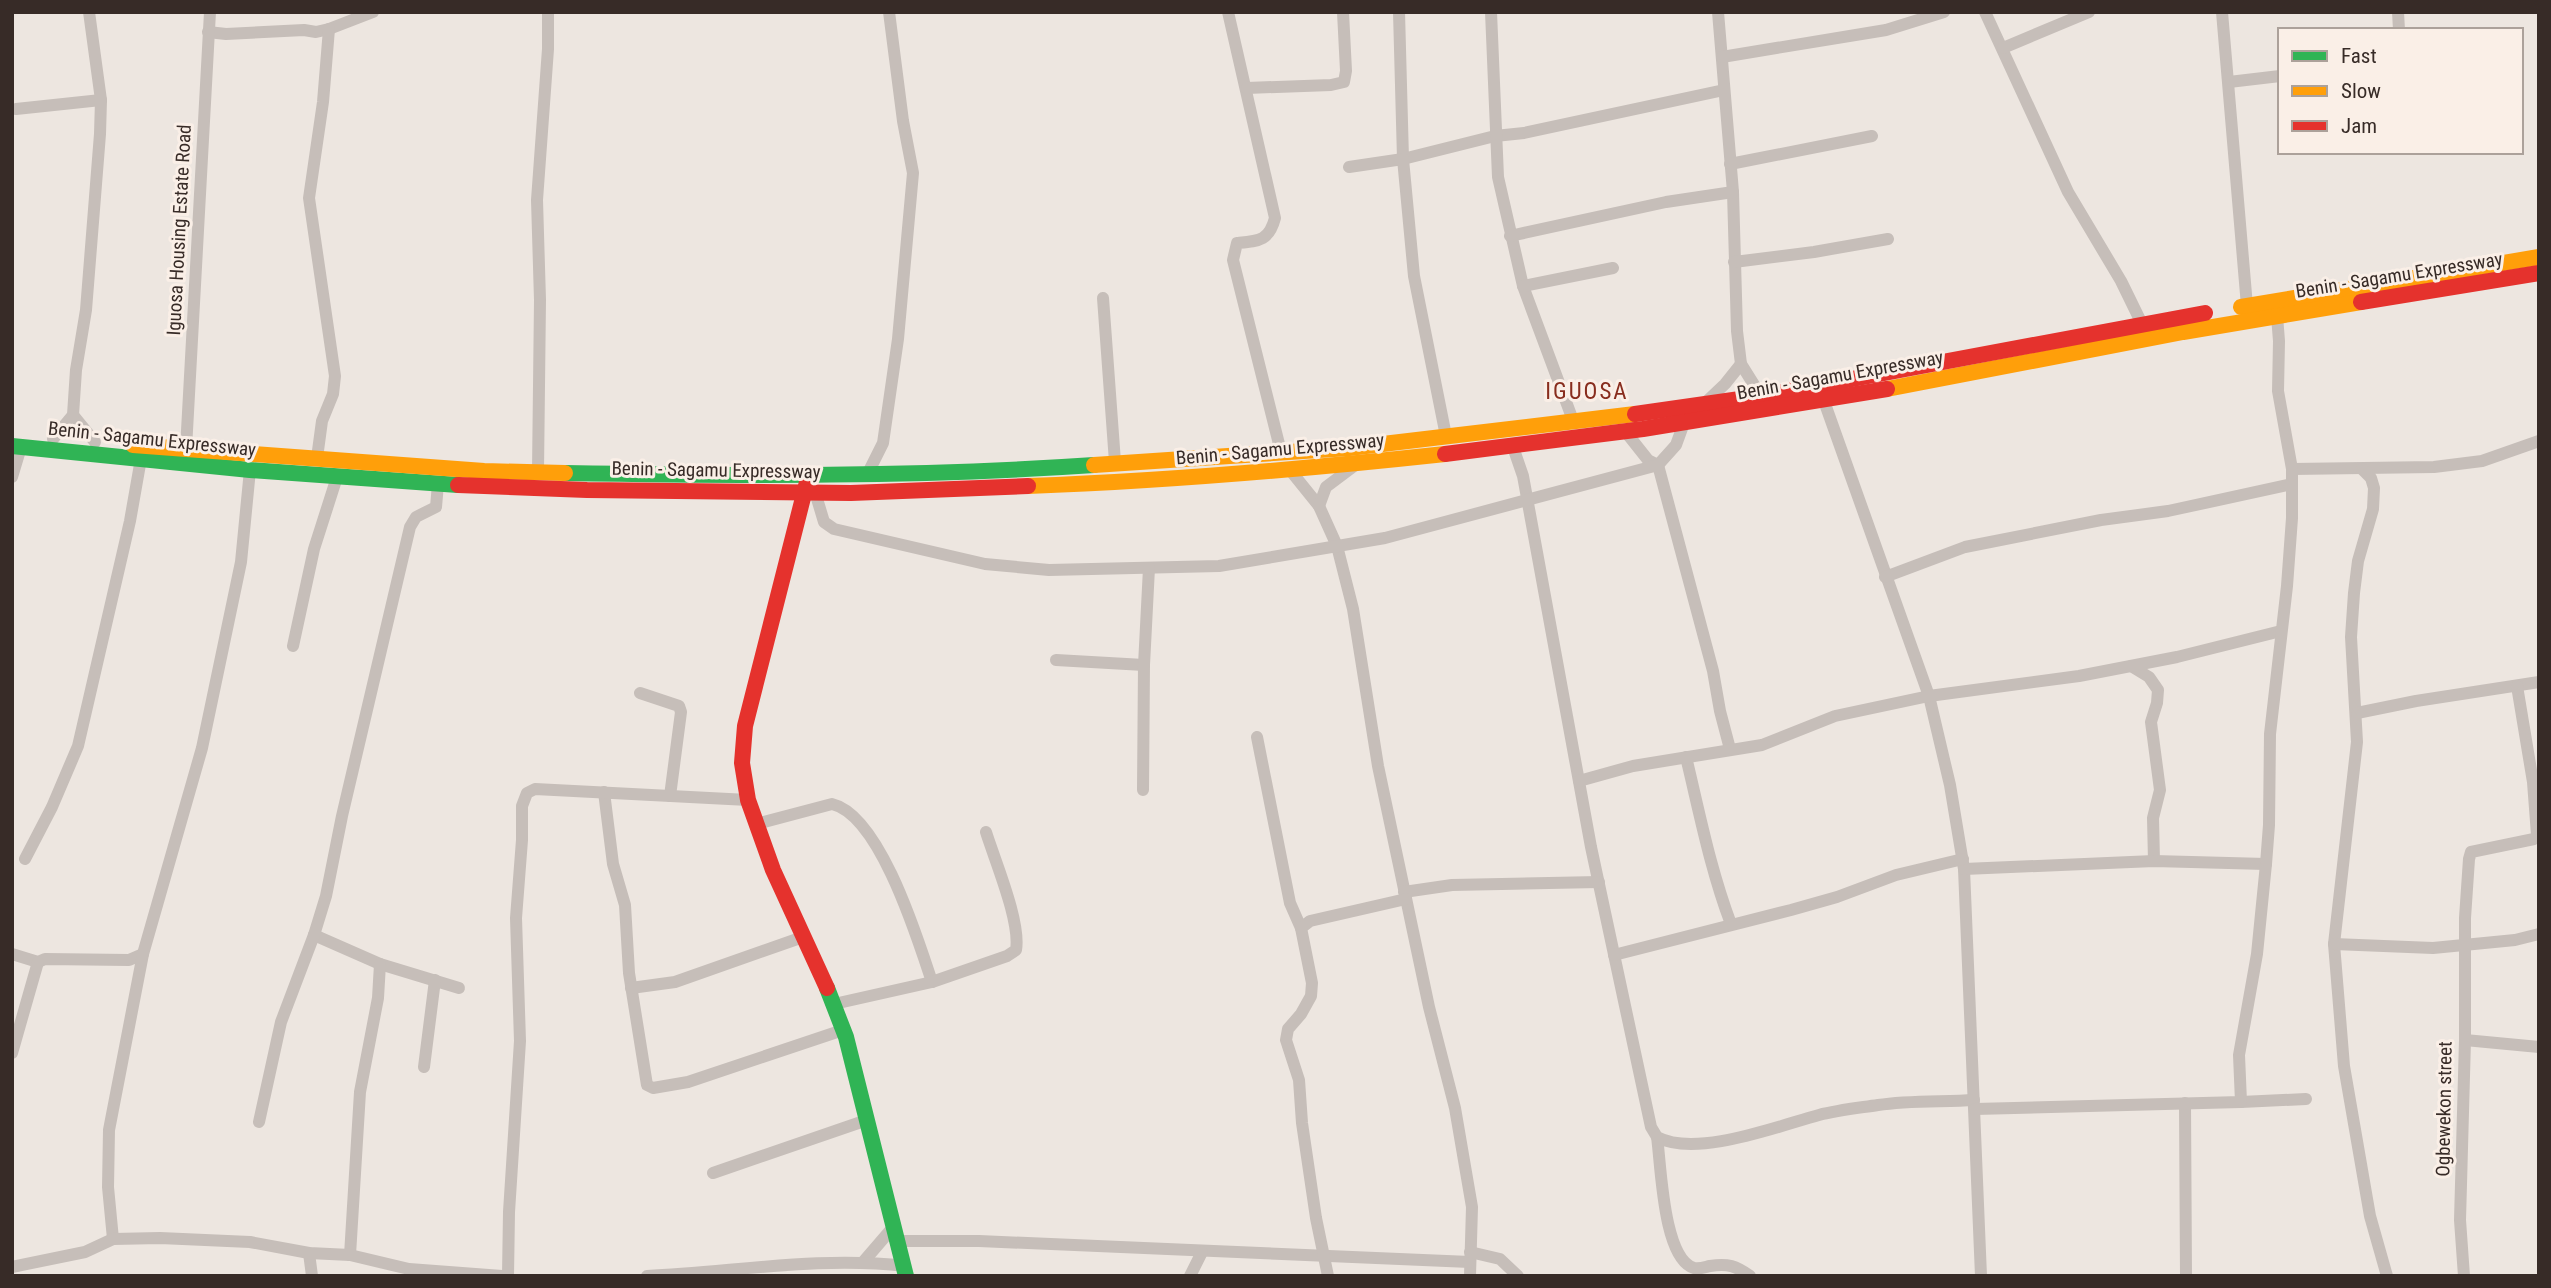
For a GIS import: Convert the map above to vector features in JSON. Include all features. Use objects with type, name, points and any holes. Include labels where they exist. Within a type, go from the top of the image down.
[{"type":"main road","points":[[15,442],[53,439],[95,442],[142,453],[186,449],[317,458],[483,478],[538,471],[691,476],[1002,471],[1349,448],[1574,423],[1761,396],[2142,324],[2539,257]]},
{"type":"main road","name":"Benin - Sagamu Expressway","points":[[15,442],[142,453],[250,470],[438,484],[483,478],[587,490],[851,493],[1135,482],[1290,470],[1513,447],[1684,423],[1824,401],[2277,316],[2539,273]]},
{"type":"main road","points":[[808,474],[811,492],[745,726],[742,763],[748,800],[772,870],[834,1004],[843,1030],[906,1271]]},
{"type":"street","points":[[53,439],[73,415],[76,370],[86,310],[100,134],[100,100],[89,12]]},
{"type":"street","name":"Iguosa Housing Estate Road","points":[[186,449],[210,12]]},
{"type":"street","points":[[208,32],[316,32],[372,12]]},
{"type":"street","points":[[538,471],[540,300],[537,200],[548,50],[548,12]]},
{"type":"street","points":[[868,473],[883,443],[898,339],[913,173],[903,121],[889,12]]},
{"type":"street","points":[[1228,12],[1275,218],[1271,231],[1264,238],[1237,243],[1233,260],[1282,452]]},
{"type":"street","points":[[1247,89],[1344,82],[1346,71],[1343,12]]},
{"type":"street","points":[[1399,12],[1403,159],[1413,276],[1446,436]]},
{"type":"street","points":[[1490,12],[1498,177],[1510,236],[1523,286],[1574,423]]},
{"type":"street","points":[[1718,12],[1733,192],[1737,331],[1741,364],[1761,396]]},
{"type":"street","points":[[1722,57],[1885,30],[1944,12]]},
{"type":"street","points":[[1985,12],[2068,192],[2122,281],[2142,324]]},
{"type":"street","points":[[2003,48],[2088,12]]},
{"type":"street","points":[[2222,12],[2247,306]]},
{"type":"street","points":[[317,458],[322,421],[333,394],[335,376],[309,198],[323,102],[329,29]]},
{"type":"street","points":[[2229,82],[2278,76]]},
{"type":"street","points":[[1349,167],[1403,159],[1495,136],[1524,133],[1724,90]]},
{"type":"street","points":[[16,109],[100,100]]},
{"type":"street","points":[[1730,164],[1872,136]]},
{"type":"street","points":[[1510,236],[1666,202],[1733,192]]},
{"type":"street","points":[[1734,261],[1814,253],[1888,239]]},
{"type":"street","points":[[1523,286],[1613,268]]},
{"type":"street","points":[[1103,298],[1115,462]]},
{"type":"street","points":[[2241,1102],[2239,1055],[2257,954],[2266,864],[2270,734],[2292,518],[2292,469],[2278,391],[2277,316]]},
{"type":"street","points":[[1703,404],[1725,384],[1741,364]]},
{"type":"street","points":[[1834,382],[1824,401],[1929,696],[1950,785],[1963,864],[1981,1276]]},
{"type":"street","points":[[73,415],[95,442]]},
{"type":"street","points":[[811,492],[824,522],[834,529],[985,564],[1049,570],[1219,566],[1385,538],[1658,465],[1676,445],[1684,423]]},
{"type":"street","points":[[1625,431],[1648,460],[1658,465],[1713,671],[1730,749]]},
{"type":"street","points":[[2292,469],[2434,467],[2482,460],[2539,441]]},
{"type":"street","points":[[12,477],[15,442]]},
{"type":"street","points":[[1513,447],[1523,476],[1614,955],[1651,1127],[1657,1137],[1669,1233],[1682,1259],[1697,1272],[1724,1263],[1737,1267],[1750,1276]]},
{"type":"street","points":[[25,859],[52,807],[78,746],[116,586],[142,453]]},
{"type":"street","points":[[1319,506],[1326,487],[1357,463]]},
{"type":"street","points":[[2362,469],[2371,478],[2375,488],[2373,509],[2358,561],[2354,593],[2351,637],[2357,741],[2351,813],[2334,944],[2344,1066],[2370,1216],[2387,1276]]},
{"type":"street","points":[[113,1239],[108,1187],[110,1130],[143,954],[202,748],[241,562],[250,470]]},
{"type":"street","points":[[1290,470],[1319,506],[1337,546],[1353,609],[1378,766],[1429,1007],[1455,1108],[1472,1207],[1470,1276]]},
{"type":"street","points":[[293,646],[314,549],[337,477]]},
{"type":"street","points":[[259,1122],[281,1022],[326,895],[410,527],[416,517],[436,507],[438,484]]},
{"type":"street","points":[[1885,577],[1965,547],[2101,520],[2168,511],[2292,484]]},
{"type":"street","points":[[1143,790],[1144,665],[1149,568]]},
{"type":"street","points":[[1579,781],[1633,766],[1762,745],[1835,716],[1929,696],[2080,676],[2281,631]]},
{"type":"street","points":[[1056,660],[1144,665]]},
{"type":"street","points":[[2132,666],[2149,677],[2158,690],[2151,722],[2160,772],[2160,790],[2152,818],[2154,861]]},
{"type":"street","points":[[2357,713],[2539,682]]},
{"type":"street","name":"Ogbewekon street","points":[[2464,1276],[2460,1220],[2465,918],[2471,852],[2534,839],[2537,835],[2533,782],[2517,686]]},
{"type":"street","points":[[640,693],[679,706],[681,712],[670,796]]},
{"type":"street","points":[[1257,737],[1290,904],[1301,928],[1312,983],[1311,996],[1288,1029],[1286,1040],[1299,1080],[1316,1218],[1328,1276]]},
{"type":"street","points":[[1686,757],[1705,847],[1731,924]]},
{"type":"street","points":[[508,1276],[509,1212],[520,1041],[516,918],[522,806],[527,793],[535,789],[748,800]]},
{"type":"street","points":[[604,792],[613,864],[625,905],[631,988],[645,1081],[653,1088],[688,1082],[843,1030]]},
{"type":"street","points":[[756,824],[832,804],[841,806],[884,856],[915,931],[932,982]]},
{"type":"street","points":[[834,1004],[932,982],[1007,956],[1016,950],[1018,940],[1015,923],[986,832]]},
{"type":"street","points":[[1614,955],[1837,897],[1896,875],[1963,864],[2154,861],[2266,864]]},
{"type":"street","points":[[1301,928],[1310,921],[1405,895],[1451,886],[1599,882]]},
{"type":"street","points":[[2334,944],[2433,948],[2515,940],[2539,934]]},
{"type":"street","points":[[314,935],[380,964],[459,988]]},
{"type":"street","points":[[631,988],[675,982],[803,937]]},
{"type":"street","points":[[12,954],[38,962],[45,959],[129,960],[143,954]]},
{"type":"street","points":[[12,1053],[38,962]]},
{"type":"street","points":[[350,1255],[360,1092],[378,998],[380,964]]},
{"type":"street","points":[[424,1067],[435,980]]},
{"type":"street","points":[[2465,1040],[2539,1046]]},
{"type":"street","points":[[1657,1137],[1674,1143],[1712,1142],[1751,1136],[1822,1114],[1881,1104],[2185,1103],[2306,1099]]},
{"type":"street","points":[[2185,1103],[2186,1276]]},
{"type":"street","points":[[713,1173],[867,1120]]},
{"type":"street","points":[[864,1261],[896,1233],[979,1241],[1202,1252],[1500,1259],[1518,1276]]},
{"type":"street","points":[[15,1263],[85,1252],[113,1239],[250,1242],[309,1253],[350,1255],[432,1273],[502,1276]]},
{"type":"street","points":[[1190,1276],[1202,1252]]},
{"type":"street","points":[[309,1253],[312,1276]]},
{"type":"street","points":[[647,1276],[756,1271],[864,1261],[906,1271]]},
{"type":"traffic: fast","points":[[12,446],[250,470],[458,485]]},
{"type":"traffic: fast","points":[[565,473],[830,475],[1094,465]]},
{"type":"traffic: fast","points":[[827,988],[846,1037],[906,1276]]},
{"type":"traffic: slow","points":[[2241,307],[2539,257]]},
{"type":"traffic: slow","points":[[1887,389],[2183,332],[2361,302]]},
{"type":"traffic: slow","points":[[1094,465],[1349,448],[1635,414]]},
{"type":"traffic: slow","points":[[133,445],[484,471],[565,473]]},
{"type":"traffic: slow","points":[[1028,486],[1236,474],[1445,454]]},
{"type":"traffic: jam","points":[[2361,302],[2539,273]]},
{"type":"traffic: jam","points":[[1635,414],[1761,396],[2205,313]]},
{"type":"traffic: jam","points":[[1445,454],[1643,429],[1887,389]]},
{"type":"traffic: jam","points":[[807,482],[745,726],[742,763],[748,800],[773,870],[827,988]]},
{"type":"traffic: jam","points":[[458,485],[587,490],[851,493],[1028,486]]},
{"type":"district","name":"IGUOSA","points":[[1587,391]]}]
